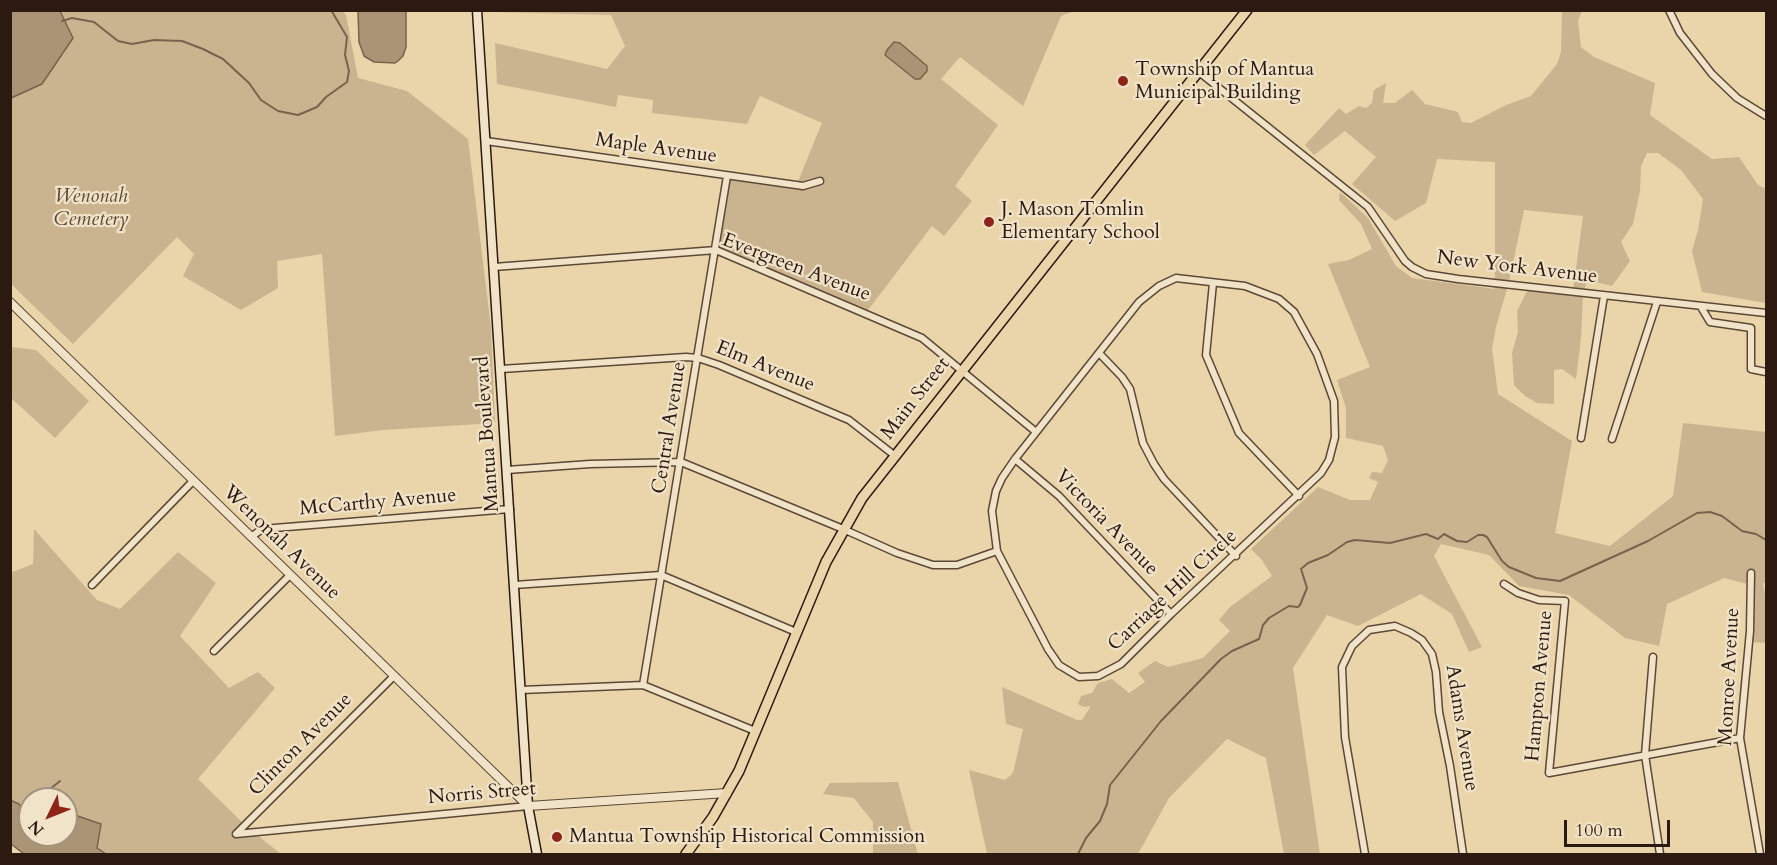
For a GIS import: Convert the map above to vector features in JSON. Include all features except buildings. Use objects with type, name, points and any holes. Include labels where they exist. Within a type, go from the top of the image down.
[{"type":"main road","name":"Mantua Boulevard","points":[[477,10],[528,807],[537,855]]},
{"type":"main road","name":"Main Street","points":[[686,855],[739,771],[826,562],[862,498],[1248,10]]},
{"type":"street","points":[[1669,10],[1680,33],[1712,75],[1737,98],[1767,116]]},
{"type":"street","name":"New York Avenue","points":[[1198,72],[1368,207],[1397,252],[1412,267],[1426,273],[1458,279],[1767,313]]},
{"type":"street","name":"Maple Avenue","points":[[486,141],[803,186],[820,181]]},
{"type":"street","name":"Central Avenue","points":[[643,685],[727,176]]},
{"type":"street","name":"Evergreen Avenue","points":[[494,267],[716,250],[912,332],[962,369],[1036,432]]},
{"type":"street","name":"Carriage Hill Circle","points":[[1176,278],[1213,283],[1245,286],[1279,299],[1294,312],[1317,354],[1334,401],[1335,437],[1329,460],[1321,473],[1299,496],[1171,614],[1121,664],[1098,676],[1079,677],[1059,665],[1048,649],[997,551],[992,511],[1002,478],[1139,302],[1159,286],[1176,278]]},
{"type":"street","points":[[1213,283],[1206,355],[1239,433],[1299,496]]},
{"type":"street","points":[[1581,438],[1604,296]]},
{"type":"street","name":"Wenonah Avenue","points":[[10,302],[528,807]]},
{"type":"street","points":[[1612,439],[1657,302]]},
{"type":"street","points":[[1701,307],[1710,322],[1751,328],[1751,369],[1767,372]]},
{"type":"street","points":[[1099,353],[1130,389],[1143,443],[1164,479],[1236,556]]},
{"type":"street","name":"Elm Avenue","points":[[501,369],[698,358],[849,420],[894,456]]},
{"type":"street","name":"Victoria Avenue","points":[[1015,459],[1059,496],[1171,614]]},
{"type":"street","points":[[507,470],[590,464],[681,462],[897,553],[933,565],[957,565],[997,551]]},
{"type":"street","points":[[92,585],[193,481]]},
{"type":"street","name":"McCarthy Avenue","points":[[251,537],[262,529],[510,509]]},
{"type":"street","name":"Monroe Avenue","points":[[1752,573],[1750,632],[1740,738],[1760,855]]},
{"type":"street","points":[[214,651],[290,575]]},
{"type":"street","points":[[514,585],[661,575],[796,632]]},
{"type":"street","name":"Hampton Avenue","points":[[1504,584],[1518,593],[1539,600],[1565,601],[1549,773],[1645,755]]},
{"type":"street","name":"Adams Avenue","points":[[1365,855],[1345,737],[1342,667],[1352,646],[1369,630],[1395,626],[1422,640],[1432,654],[1436,672],[1439,712],[1450,766],[1463,855]]},
{"type":"street","points":[[1653,657],[1645,755],[1660,855]]},
{"type":"street","name":"Clinton Avenue","points":[[241,834],[236,834],[394,675]]},
{"type":"street","points":[[521,690],[643,685],[755,730]]},
{"type":"street","points":[[1645,755],[1740,738]]},
{"type":"street","name":"Norris Street","points":[[241,834],[528,807],[727,793]]},
{"type":"green space","name":"Wenonah Cemetery","points":[[60,11],[342,11],[346,15],[358,78],[407,91],[468,139],[491,328],[495,423],[383,430],[335,436],[322,254],[277,261],[278,288],[241,310],[183,276],[194,254],[177,237],[73,344],[11,284],[10,98],[42,84],[73,38]]},
{"type":"green space","points":[[493,11],[1074,11],[1061,16],[1023,106],[960,57],[941,79],[998,125],[955,186],[972,201],[944,236],[932,226],[865,314],[714,254],[727,179],[796,186],[822,123],[760,96],[747,124],[652,113],[653,100],[618,95],[616,107],[497,84],[495,43],[607,69],[625,46],[611,15]]},
{"type":"green space","points":[[1562,11],[1582,11],[1578,21],[1581,47],[1594,57],[1655,83],[1650,115],[1712,159],[1739,157],[1758,185],[1766,189],[1766,303],[1702,292],[1692,251],[1703,199],[1681,170],[1658,153],[1647,153],[1641,166],[1640,191],[1633,224],[1621,242],[1630,261],[1612,286],[1587,280],[1583,295],[1576,379],[1562,369],[1554,370],[1554,404],[1537,403],[1525,396],[1514,385],[1512,353],[1518,332],[1517,311],[1530,285],[1573,290],[1583,216],[1524,210],[1492,349],[1498,394],[1572,441],[1555,533],[1610,546],[1673,496],[1683,423],[1766,432],[1766,581],[1763,584],[1766,599],[1766,643],[1749,642],[1751,585],[1724,578],[1667,604],[1659,646],[1625,638],[1569,595],[1519,586],[1489,555],[1441,544],[1434,556],[1482,647],[1469,652],[1452,614],[1421,594],[1358,626],[1327,615],[1293,668],[1320,854],[1284,854],[1266,758],[1227,739],[1169,798],[1138,854],[987,854],[969,770],[1005,780],[1013,773],[1023,729],[1006,724],[1002,687],[1077,720],[1082,720],[1091,706],[1084,707],[1078,704],[1081,696],[1092,693],[1098,683],[1112,679],[1129,693],[1145,682],[1138,673],[1155,661],[1168,667],[1203,658],[1230,631],[1219,620],[1230,607],[1272,576],[1262,560],[1251,549],[1318,487],[1350,500],[1370,500],[1378,482],[1369,478],[1372,472],[1382,473],[1388,460],[1383,446],[1346,438],[1346,408],[1337,380],[1370,367],[1328,264],[1349,260],[1372,249],[1361,224],[1339,200],[1340,192],[1368,218],[1396,266],[1412,278],[1495,289],[1495,162],[1437,159],[1426,203],[1395,221],[1352,184],[1376,157],[1345,131],[1314,155],[1305,145],[1339,108],[1346,114],[1359,106],[1366,108],[1372,103],[1374,90],[1386,83],[1383,103],[1395,103],[1412,90],[1425,104],[1458,112],[1462,122],[1471,123],[1506,105],[1531,96],[1557,64],[1561,52]]},
{"type":"green space","points":[[11,347],[36,350],[89,401],[55,438],[11,398]]},
{"type":"green space","points":[[34,529],[97,600],[120,609],[178,552],[216,583],[180,636],[229,688],[258,672],[275,688],[198,779],[247,827],[281,854],[106,854],[97,848],[101,824],[78,816],[78,787],[18,787],[18,804],[11,800],[10,573],[33,564]]},
{"type":"green space","points":[[898,782],[918,854],[873,854],[873,822],[854,798],[823,794],[830,783]]},
{"type":"shaded area","points":[[10,11],[60,11],[73,38],[42,84],[11,98]]},
{"type":"shaded area","points":[[358,11],[406,11],[406,47],[403,56],[398,61],[395,63],[374,62],[364,56],[359,42]]},
{"type":"shaded area","points":[[894,42],[900,43],[927,66],[927,71],[920,79],[915,79],[885,55]]},
{"type":"shaded area","points":[[10,800],[18,804],[18,847],[78,847],[78,816],[101,824],[97,848],[106,854],[24,854],[11,844]]},
{"type":"waterway","points":[[62,21],[72,18],[94,22],[118,41],[132,44],[154,40],[182,41],[203,49],[223,59],[249,83],[261,100],[278,111],[298,115],[317,107],[326,97],[347,82],[349,71],[345,55],[347,37],[331,10]]},
{"type":"waterway","points":[[1078,854],[1086,838],[1100,821],[1107,804],[1110,785],[1161,721],[1221,659],[1232,651],[1259,639],[1263,625],[1269,618],[1289,606],[1298,607],[1307,588],[1301,569],[1347,542],[1355,540],[1390,543],[1426,534],[1438,539],[1444,534],[1457,541],[1467,542],[1478,535],[1483,535],[1487,537],[1502,561],[1509,567],[1536,578],[1560,581],[1648,541],[1697,513],[1710,512],[1722,516],[1742,531],[1756,534],[1766,540]]},
{"type":"waterway","points":[[52,787],[60,781]]},
{"type":"place","name":"Township of Mantua Municipal Building","points":[[1123,81]]},
{"type":"place","name":"J. Mason Tomlin Elementary School","points":[[989,222]]},
{"type":"place","name":"Mantua Township Historical Commission","points":[[557,837]]}]
